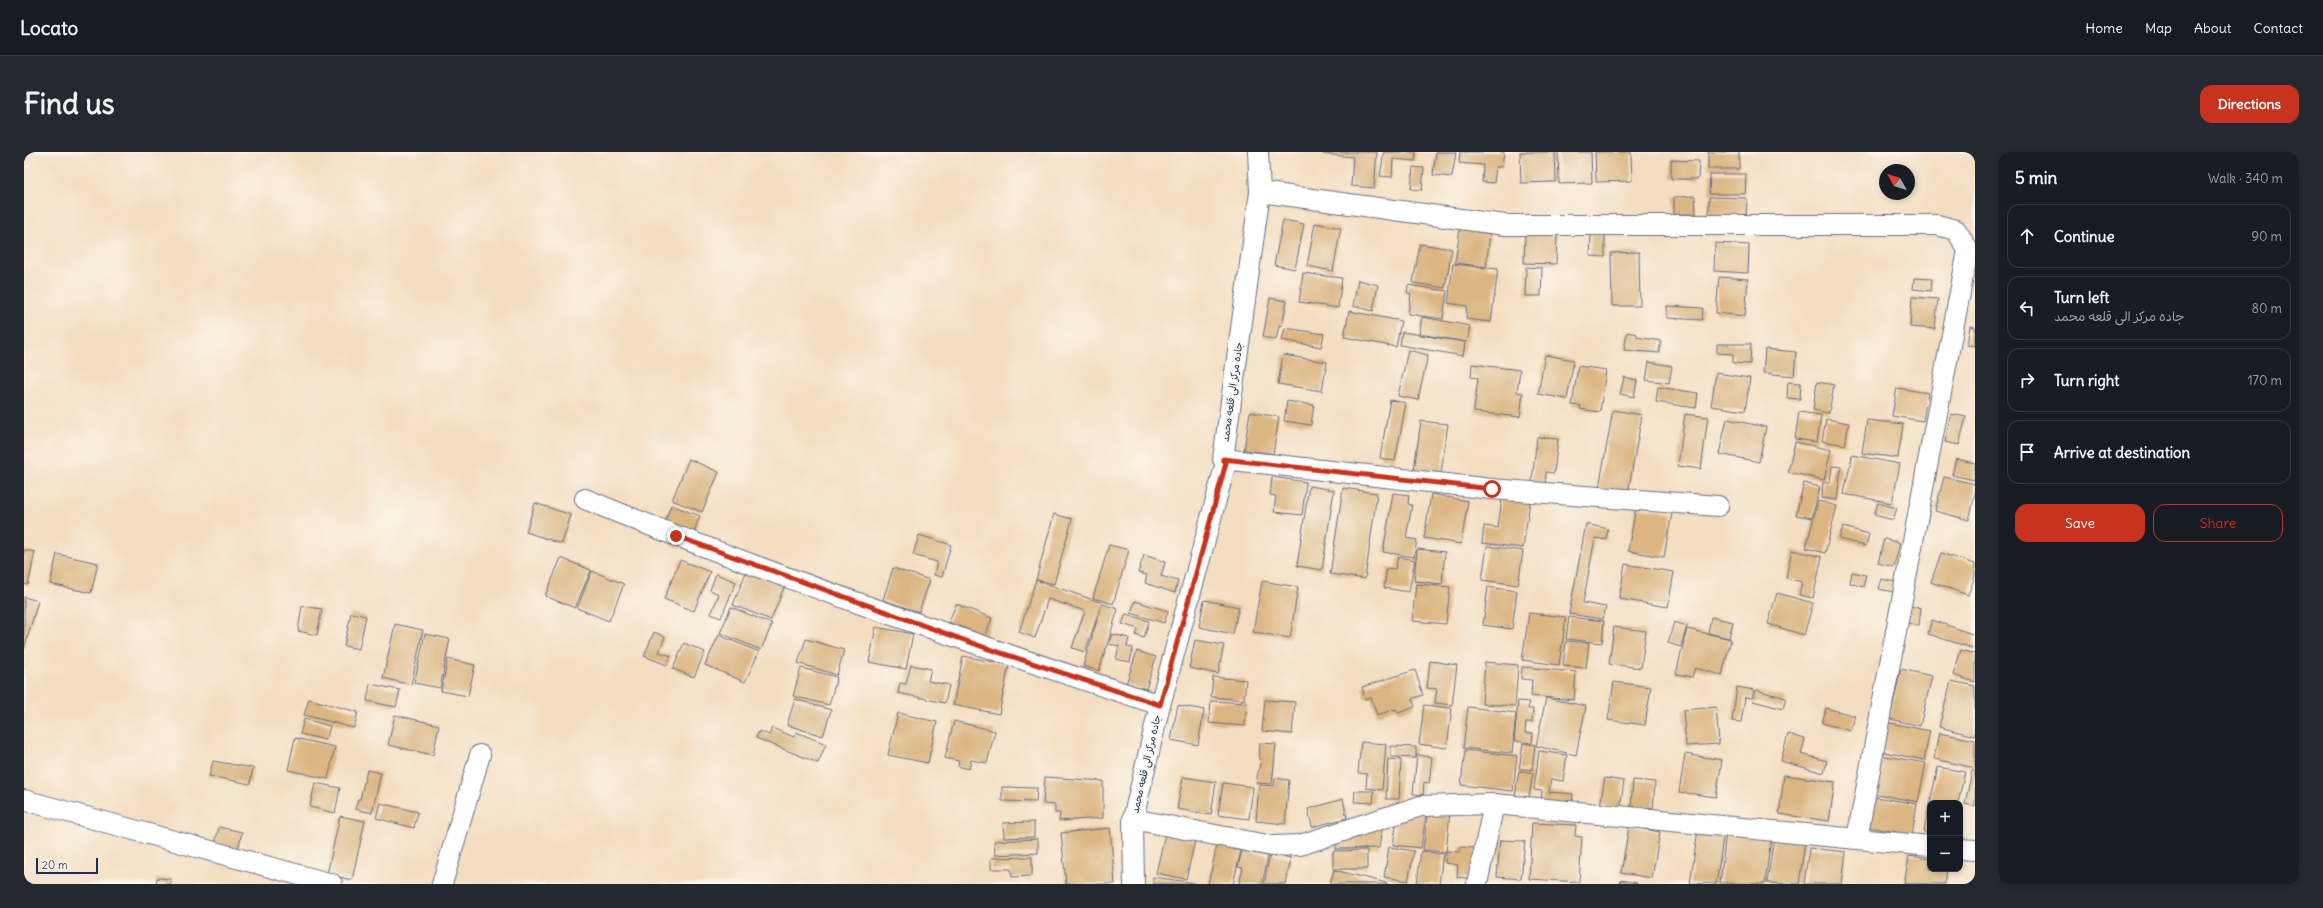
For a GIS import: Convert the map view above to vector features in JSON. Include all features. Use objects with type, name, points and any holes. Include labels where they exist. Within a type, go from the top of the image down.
[{"type":"street","name":"جاده مرکز الی قلعه محمد","points":[[1134,884],[1133,819],[1160,705],[1226,463],[1223,459],[1260,192],[1258,152]]},
{"type":"street","points":[[1260,192],[1505,225],[1937,225],[1956,230],[1968,250],[1857,838]]},
{"type":"street","points":[[1223,459],[1492,489],[1718,506]]},
{"type":"street","points":[[585,499],[676,536],[964,640],[1160,705]]},
{"type":"street","points":[[442,884],[480,755]]},
{"type":"street","points":[[24,800],[332,884]]},
{"type":"street","points":[[1477,884],[1494,804]]},
{"type":"street","points":[[1133,819],[1272,846],[1287,846],[1300,844],[1421,806],[1494,804],[1927,846]]},
{"type":"street","points":[[1963,849],[1975,850]]},
{"type":"building","points":[[1323,152],[1377,152],[1374,188],[1351,186],[1353,157],[1323,154]]},
{"type":"building","points":[[1384,152],[1416,152],[1415,161],[1393,159],[1392,177],[1380,176]]},
{"type":"building","points":[[1436,152],[1456,152],[1452,177],[1433,175]]},
{"type":"building","points":[[1460,152],[1504,152],[1502,167],[1496,167],[1494,183],[1482,182],[1483,165],[1459,163]]},
{"type":"building","points":[[1520,152],[1555,152],[1556,182],[1521,183]]},
{"type":"building","points":[[1558,152],[1591,152],[1592,183],[1559,184]]},
{"type":"building","points":[[1595,152],[1631,152],[1632,181],[1596,182]]},
{"type":"building","points":[[1708,152],[1739,152],[1739,169],[1708,169]]},
{"type":"building","points":[[1671,160],[1699,161],[1698,179],[1671,179]]},
{"type":"building","points":[[1413,167],[1424,168],[1422,190],[1411,189]]},
{"type":"building","points":[[1710,174],[1746,174],[1745,194],[1709,194]]},
{"type":"building","points":[[1695,196],[1696,214],[1674,214],[1674,197]]},
{"type":"building","points":[[1709,197],[1747,198],[1746,217],[1709,216]]},
{"type":"building","points":[[1283,220],[1304,224],[1295,269],[1274,265]]},
{"type":"building","points":[[1315,223],[1341,228],[1333,271],[1307,266]]},
{"type":"building","points":[[1460,229],[1490,234],[1486,267],[1455,263]]},
{"type":"building","points":[[1525,234],[1557,234],[1556,264],[1524,263]]},
{"type":"building","points":[[1591,235],[1605,235],[1605,257],[1590,256]]},
{"type":"building","points":[[1715,243],[1749,245],[1748,273],[1714,271]]},
{"type":"building","points":[[1420,244],[1452,249],[1445,288],[1413,283]]},
{"type":"building","points":[[1639,252],[1640,306],[1612,306],[1611,253]]},
{"type":"building","points":[[1453,264],[1498,269],[1491,322],[1466,319],[1467,306],[1448,303]]},
{"type":"building","points":[[1526,267],[1542,268],[1541,296],[1525,296]]},
{"type":"building","points":[[1303,273],[1342,278],[1338,308],[1299,302]]},
{"type":"building","points":[[1719,277],[1748,279],[1745,316],[1716,313]]},
{"type":"building","points":[[1914,278],[1932,279],[1931,291],[1913,289]]},
{"type":"building","points":[[1358,280],[1378,285],[1373,311],[1353,306]]},
{"type":"building","points":[[1408,285],[1447,291],[1443,319],[1408,314],[1411,294],[1407,293]]},
{"type":"building","points":[[1912,297],[1938,299],[1935,329],[1910,327]]},
{"type":"building","points":[[1270,298],[1287,301],[1282,326],[1279,325],[1276,340],[1263,337]]},
{"type":"building","points":[[1667,306],[1703,308],[1702,320],[1667,318]]},
{"type":"building","points":[[1349,311],[1401,321],[1396,347],[1344,337]]},
{"type":"building","points":[[1422,317],[1470,326],[1467,342],[1419,334]]},
{"type":"building","points":[[1970,326],[1975,327],[1975,346],[1967,345]]},
{"type":"building","points":[[1285,328],[1324,334],[1321,347],[1282,340]]},
{"type":"building","points":[[1402,332],[1465,342],[1463,356],[1400,345]]},
{"type":"building","points":[[1627,332],[1637,334],[1637,337],[1661,341],[1659,353],[1624,350]]},
{"type":"building","points":[[1717,344],[1751,344],[1750,364],[1733,363],[1733,354],[1717,353]]},
{"type":"building","points":[[1765,349],[1796,352],[1794,376],[1763,373]]},
{"type":"building","points":[[1408,350],[1428,355],[1418,400],[1398,396]]},
{"type":"building","points":[[1283,355],[1327,362],[1322,391],[1278,384]]},
{"type":"building","points":[[1545,355],[1574,360],[1567,399],[1538,394]]},
{"type":"building","points":[[1649,362],[1672,366],[1669,383],[1646,380]]},
{"type":"building","points":[[1472,364],[1520,370],[1517,392],[1523,393],[1520,417],[1474,412],[1478,378],[1471,377]]},
{"type":"building","points":[[1578,366],[1606,370],[1600,412],[1580,409],[1581,406],[1572,405]]},
{"type":"building","points":[[1716,373],[1750,378],[1745,411],[1711,406]]},
{"type":"building","points":[[1624,377],[1637,380],[1634,397],[1620,394]]},
{"type":"building","points":[[1788,382],[1801,383],[1800,399],[1787,398]]},
{"type":"building","points":[[1817,382],[1834,385],[1829,413],[1813,410]]},
{"type":"building","points":[[1658,387],[1698,393],[1696,408],[1656,402]]},
{"type":"building","points":[[1897,388],[1928,393],[1923,421],[1892,416]]},
{"type":"building","points":[[1390,400],[1406,403],[1395,461],[1380,458]]},
{"type":"building","points":[[1287,401],[1314,405],[1311,425],[1284,421]]},
{"type":"building","points":[[1613,410],[1642,415],[1628,493],[1599,488]]},
{"type":"building","points":[[1250,412],[1279,417],[1273,454],[1244,450]]},
{"type":"building","points":[[1799,412],[1821,415],[1817,442],[1795,439]]},
{"type":"building","points":[[1685,414],[1708,417],[1701,469],[1678,466]]},
{"type":"building","points":[[1951,414],[1966,417],[1959,445],[1945,442]]},
{"type":"building","points":[[1727,419],[1766,427],[1759,462],[1719,454]]},
{"type":"building","points":[[1826,419],[1849,423],[1845,445],[1822,441]]},
{"type":"building","points":[[1867,420],[1903,424],[1898,458],[1862,453]]},
{"type":"building","points":[[1421,421],[1448,424],[1441,473],[1414,470]]},
{"type":"building","points":[[1537,437],[1558,439],[1554,473],[1546,472],[1545,490],[1531,489]]},
{"type":"building","points":[[1795,442],[1831,450],[1824,480],[1788,472]]},
{"type":"building","points":[[1852,455],[1900,464],[1892,503],[1844,494]]},
{"type":"building","points":[[689,459],[719,472],[702,512],[672,500]]},
{"type":"building","points":[[1956,459],[1975,463],[1974,480],[1952,475]]},
{"type":"building","points":[[1832,466],[1841,467],[1837,500],[1822,498],[1823,482],[1830,482]]},
{"type":"building","points":[[1272,477],[1306,482],[1302,515],[1274,512],[1276,496],[1270,495]]},
{"type":"building","points":[[1944,477],[1975,484],[1975,495],[1969,520],[1935,511]]},
{"type":"building","points":[[1804,483],[1820,487],[1812,518],[1796,515]]},
{"type":"building","points":[[1309,486],[1334,490],[1322,570],[1297,566]]},
{"type":"building","points":[[1343,488],[1377,493],[1365,579],[1330,574]]},
{"type":"building","points":[[1393,493],[1409,495],[1408,504],[1412,505],[1406,538],[1417,540],[1414,557],[1383,552]]},
{"type":"building","points":[[1431,494],[1468,501],[1461,544],[1424,538]]},
{"type":"building","points":[[1502,498],[1530,502],[1523,548],[1482,543],[1484,526],[1498,528]]},
{"type":"building","points":[[1818,501],[1837,506],[1825,553],[1806,548]]},
{"type":"building","points":[[535,503],[571,515],[562,544],[526,532]]},
{"type":"building","points":[[1878,503],[1897,508],[1893,520],[1874,515]]},
{"type":"building","points":[[671,505],[700,516],[693,535],[664,524]]},
{"type":"building","points":[[1636,507],[1672,513],[1664,557],[1628,551]]},
{"type":"building","points":[[1054,514],[1072,519],[1054,584],[1036,580]]},
{"type":"building","points":[[1586,524],[1608,529],[1606,540],[1595,538],[1583,603],[1606,607],[1603,619],[1569,614]]},
{"type":"building","points":[[1843,527],[1869,534],[1866,546],[1839,539]]},
{"type":"building","points":[[919,535],[951,545],[942,577],[934,575],[937,562],[913,555]]},
{"type":"building","points":[[1884,539],[1900,543],[1894,567],[1878,563]]},
{"type":"building","points":[[1109,545],[1129,550],[1113,604],[1093,598]]},
{"type":"building","points":[[1487,546],[1523,551],[1518,585],[1482,580]]},
{"type":"building","points":[[1417,549],[1445,552],[1442,584],[1414,581]]},
{"type":"building","points":[[24,550],[35,552],[28,585],[24,584]]},
{"type":"building","points":[[1792,550],[1822,557],[1813,598],[1799,595],[1802,582],[1786,578]]},
{"type":"building","points":[[1941,553],[1975,564],[1975,576],[1968,595],[1931,582]]},
{"type":"building","points":[[57,554],[98,563],[91,593],[50,584]]},
{"type":"building","points":[[1144,555],[1165,562],[1161,576],[1178,581],[1175,593],[1145,583],[1147,575],[1138,573]]},
{"type":"building","points":[[1398,557],[1415,560],[1409,592],[1384,588],[1387,568],[1395,569]]},
{"type":"building","points":[[561,558],[591,570],[575,608],[545,596]]},
{"type":"building","points":[[680,560],[710,572],[694,611],[664,599]]},
{"type":"building","points":[[1625,564],[1674,572],[1668,607],[1619,599]]},
{"type":"building","points":[[893,568],[930,580],[919,612],[883,600]]},
{"type":"building","points":[[747,570],[785,585],[771,620],[733,605]]},
{"type":"building","points":[[592,571],[624,584],[609,621],[577,608]]},
{"type":"building","points":[[1852,572],[1866,575],[1863,587],[1850,583]]},
{"type":"building","points":[[716,574],[736,582],[721,618],[711,614],[719,594],[710,590]]},
{"type":"building","points":[[1882,579],[1900,583],[1898,593],[1879,589]]},
{"type":"building","points":[[1036,580],[1102,603],[1085,652],[1072,648],[1085,611],[1048,599],[1035,638],[1019,632]]},
{"type":"building","points":[[1262,581],[1298,587],[1290,638],[1253,632]]},
{"type":"building","points":[[1416,584],[1450,587],[1446,624],[1412,621]]},
{"type":"building","points":[[1488,587],[1517,591],[1512,629],[1483,625]]},
{"type":"building","points":[[1777,593],[1813,603],[1804,635],[1768,624]]},
{"type":"building","points":[[24,597],[38,601],[24,649]]},
{"type":"building","points":[[1204,600],[1239,607],[1233,634],[1199,627]]},
{"type":"building","points":[[1135,601],[1168,611],[1164,623],[1131,613]]},
{"type":"building","points":[[956,604],[992,618],[985,636],[949,622]]},
{"type":"building","points":[[1102,604],[1118,609],[1099,671],[1083,666]]},
{"type":"building","points":[[302,606],[322,609],[317,635],[298,631]]},
{"type":"building","points":[[1908,606],[1921,608],[1919,625],[1906,623]]},
{"type":"building","points":[[731,607],[772,624],[761,650],[720,633]]},
{"type":"building","points":[[351,613],[366,616],[359,649],[344,646]]},
{"type":"building","points":[[1529,613],[1566,617],[1559,665],[1522,660]]},
{"type":"building","points":[[1126,614],[1149,621],[1144,638],[1136,635],[1138,629],[1122,624]]},
{"type":"building","points":[[1569,617],[1604,621],[1602,643],[1566,639]]},
{"type":"building","points":[[1711,617],[1733,622],[1729,638],[1708,633]]},
{"type":"building","points":[[1932,620],[1975,635],[1975,649],[1928,634]]},
{"type":"building","points":[[1674,622],[1687,626],[1681,647],[1668,643]]},
{"type":"building","points":[[395,624],[423,630],[411,685],[383,678]]},
{"type":"building","points":[[876,627],[913,634],[906,669],[869,662]]},
{"type":"building","points":[[1614,627],[1646,631],[1641,668],[1609,664]]},
{"type":"building","points":[[1687,629],[1731,639],[1722,675],[1695,668],[1692,677],[1676,674]]},
{"type":"building","points":[[654,632],[665,637],[659,652],[671,656],[667,665],[644,656]]},
{"type":"building","points":[[425,634],[450,639],[440,688],[414,683]]},
{"type":"building","points":[[1112,634],[1129,638],[1127,647],[1133,648],[1130,662],[1116,659],[1119,646],[1109,644]]},
{"type":"building","points":[[719,635],[759,652],[745,682],[705,665]]},
{"type":"building","points":[[806,639],[844,650],[837,675],[798,663]]},
{"type":"building","points":[[1195,640],[1224,645],[1218,674],[1189,668]]},
{"type":"building","points":[[1566,641],[1589,643],[1586,668],[1563,666]]},
{"type":"building","points":[[684,643],[705,652],[694,677],[673,669]]},
{"type":"building","points":[[1961,650],[1975,654],[1975,682],[1953,675]]},
{"type":"building","points":[[1137,651],[1156,657],[1146,689],[1126,684]]},
{"type":"building","points":[[963,656],[1009,665],[999,714],[953,705]]},
{"type":"building","points":[[448,659],[475,665],[468,696],[441,691]]},
{"type":"building","points":[[1430,661],[1457,665],[1452,705],[1435,703],[1437,689],[1427,688]]},
{"type":"building","points":[[1485,662],[1518,665],[1515,706],[1482,704]]},
{"type":"building","points":[[911,665],[931,669],[928,681],[949,685],[945,703],[898,693],[900,683],[906,684]]},
{"type":"building","points":[[1522,667],[1576,672],[1574,700],[1531,696],[1532,680],[1521,679]]},
{"type":"building","points":[[801,668],[837,677],[829,705],[793,696]]},
{"type":"building","points":[[1901,669],[1932,676],[1920,726],[1890,719]]},
{"type":"building","points":[[1415,670],[1423,695],[1412,699],[1415,707],[1398,713],[1396,709],[1377,715],[1371,697],[1365,699],[1362,687]]},
{"type":"building","points":[[1213,677],[1246,680],[1244,700],[1211,697]]},
{"type":"building","points":[[1951,681],[1975,686],[1975,736],[1939,727]]},
{"type":"building","points":[[1614,682],[1651,687],[1645,725],[1608,720]]},
{"type":"building","points":[[370,684],[400,690],[396,707],[367,701]]},
{"type":"building","points":[[1737,687],[1754,690],[1752,698],[1745,697],[1741,722],[1732,721]]},
{"type":"building","points":[[1756,690],[1786,698],[1783,709],[1753,701]]},
{"type":"building","points":[[1546,698],[1586,706],[1576,755],[1536,746]]},
{"type":"building","points":[[309,699],[358,712],[354,728],[304,715]]},
{"type":"building","points":[[795,699],[831,710],[823,736],[787,725]]},
{"type":"building","points":[[1265,700],[1295,702],[1292,734],[1262,731]]},
{"type":"building","points":[[1211,701],[1247,703],[1245,726],[1209,723]]},
{"type":"building","points":[[1518,701],[1529,702],[1528,709],[1533,709],[1532,722],[1526,722],[1525,733],[1533,733],[1532,743],[1514,741]]},
{"type":"building","points":[[1178,705],[1204,710],[1198,745],[1171,740]]},
{"type":"building","points":[[1424,705],[1452,708],[1447,748],[1419,744]]},
{"type":"building","points":[[1468,707],[1516,713],[1512,753],[1463,748]]},
{"type":"building","points":[[1716,707],[1719,744],[1686,746],[1683,710]]},
{"type":"building","points":[[1826,708],[1855,716],[1851,731],[1822,723]]},
{"type":"building","points":[[898,713],[937,722],[928,763],[888,755]]},
{"type":"building","points":[[395,715],[439,725],[433,755],[388,745]]},
{"type":"building","points":[[304,719],[330,726],[326,740],[300,734]]},
{"type":"building","points":[[954,721],[995,731],[987,763],[971,760],[969,769],[958,766],[959,761],[945,758]]},
{"type":"building","points":[[1886,722],[1930,731],[1924,760],[1880,751]]},
{"type":"building","points":[[772,728],[794,737],[796,732],[826,744],[818,763],[756,738],[759,731],[769,735]]},
{"type":"building","points":[[1939,733],[1975,740],[1975,768],[1934,759]]},
{"type":"building","points":[[1788,734],[1805,739],[1801,754],[1827,761],[1824,773],[1781,761]]},
{"type":"building","points":[[295,738],[335,747],[328,779],[288,770]]},
{"type":"building","points":[[1361,742],[1386,744],[1382,790],[1366,788],[1367,774],[1358,773]]},
{"type":"building","points":[[1260,743],[1276,744],[1272,784],[1256,783],[1261,759],[1259,759]]},
{"type":"building","points":[[1523,743],[1535,745],[1532,770],[1519,769]]},
{"type":"building","points":[[1391,746],[1416,747],[1416,758],[1391,757]]},
{"type":"building","points":[[1465,750],[1517,756],[1513,791],[1461,785]]},
{"type":"building","points":[[1539,751],[1567,755],[1563,781],[1551,779],[1549,792],[1573,794],[1572,806],[1541,804],[1542,791],[1534,790]]},
{"type":"building","points":[[1685,754],[1722,760],[1716,797],[1679,792]]},
{"type":"building","points":[[1417,755],[1432,757],[1429,783],[1424,782],[1423,795],[1413,794]]},
{"type":"building","points":[[1879,755],[1926,763],[1918,802],[1872,793]]},
{"type":"building","points":[[1388,759],[1401,760],[1399,799],[1386,799]]},
{"type":"building","points":[[213,761],[253,768],[250,784],[209,776]]},
{"type":"building","points":[[1938,767],[1965,772],[1959,800],[1931,800]]},
{"type":"building","points":[[367,770],[381,773],[372,813],[355,809],[358,799],[360,799]]},
{"type":"building","points":[[1519,771],[1533,773],[1529,798],[1515,796]]},
{"type":"building","points":[[1972,771],[1975,771],[1975,806],[1965,804]]},
{"type":"building","points":[[1784,775],[1835,782],[1829,821],[1779,814]]},
{"type":"building","points":[[1045,777],[1103,781],[1103,818],[1059,821],[1060,813],[1055,813],[1055,805],[1043,804]]},
{"type":"building","points":[[1183,777],[1216,782],[1211,815],[1177,809]]},
{"type":"building","points":[[1275,778],[1289,780],[1285,824],[1256,821],[1259,785],[1274,786]]},
{"type":"building","points":[[1605,778],[1624,781],[1620,809],[1600,806]]},
{"type":"building","points":[[1633,780],[1655,782],[1653,808],[1631,806]]},
{"type":"building","points":[[315,783],[340,788],[335,813],[310,807]]},
{"type":"building","points":[[1223,783],[1253,787],[1249,819],[1218,815]]},
{"type":"building","points":[[1002,787],[1037,788],[1036,802],[1002,801]]},
{"type":"building","points":[[1355,791],[1374,791],[1373,803],[1354,802]]},
{"type":"building","points":[[1869,796],[1917,804],[1912,835],[1863,826]]},
{"type":"building","points":[[1343,799],[1347,818],[1312,827],[1308,809]]},
{"type":"building","points":[[380,803],[418,812],[414,828],[376,818]]},
{"type":"building","points":[[1428,811],[1450,813],[1446,852],[1423,850]]},
{"type":"building","points":[[1426,814],[1421,848],[1393,845],[1398,815]]},
{"type":"building","points":[[1927,815],[1927,832],[1924,832]]},
{"type":"building","points":[[340,816],[365,821],[352,880],[327,874]]},
{"type":"building","points":[[1034,822],[1034,837],[1004,838],[1003,823]]},
{"type":"building","points":[[1532,823],[1576,825],[1575,836],[1582,837],[1579,882],[1529,879]]},
{"type":"building","points":[[1382,825],[1379,848],[1336,849],[1336,838]]},
{"type":"building","points":[[1629,826],[1660,832],[1652,878],[1621,873]]},
{"type":"building","points":[[219,827],[242,832],[238,849],[215,843]]},
{"type":"building","points":[[1110,828],[1115,884],[1066,884],[1061,833]]},
{"type":"building","points":[[1698,830],[1724,833],[1716,884],[1690,883]]},
{"type":"building","points":[[1726,833],[1771,838],[1765,884],[1720,883]]},
{"type":"building","points":[[1165,834],[1195,841],[1186,879],[1156,873]]},
{"type":"building","points":[[1774,838],[1805,842],[1799,884],[1767,883]]},
{"type":"building","points":[[1038,839],[1038,853],[995,855],[994,841]]},
{"type":"building","points":[[1500,840],[1525,841],[1521,879],[1497,877]]},
{"type":"building","points":[[1217,845],[1241,851],[1233,884],[1208,884]]},
{"type":"building","points":[[1389,847],[1414,851],[1408,881],[1384,877]]},
{"type":"building","points":[[1460,847],[1476,848],[1473,879],[1457,877],[1458,865],[1445,863],[1446,851],[1460,852]]},
{"type":"building","points":[[1809,848],[1846,852],[1842,884],[1804,884]]},
{"type":"building","points":[[1242,850],[1268,856],[1262,884],[1239,884],[1243,868],[1238,867]]},
{"type":"building","points":[[1367,850],[1367,869],[1333,869],[1333,851]]},
{"type":"building","points":[[1421,851],[1443,854],[1439,884],[1417,884]]},
{"type":"building","points":[[1270,854],[1291,858],[1286,884],[1264,884]]},
{"type":"building","points":[[1909,856],[1927,859],[1927,872],[1947,872],[1945,884],[1904,884]]},
{"type":"building","points":[[1032,857],[1032,876],[1012,877],[1011,869],[991,869],[991,858]]},
{"type":"building","points":[[1334,870],[1387,883],[1387,884],[1330,884]]},
{"type":"building","points":[[1153,877],[1195,883],[1195,884],[1153,884]]},
{"type":"building","points":[[157,878],[171,879],[171,884],[156,884]]},
{"type":"building","points":[[1621,880],[1637,883],[1637,884],[1620,884]]},
{"type":"route","points":[[676,536],[986,648],[1160,705],[1226,463],[1223,459],[1492,489]]}]
